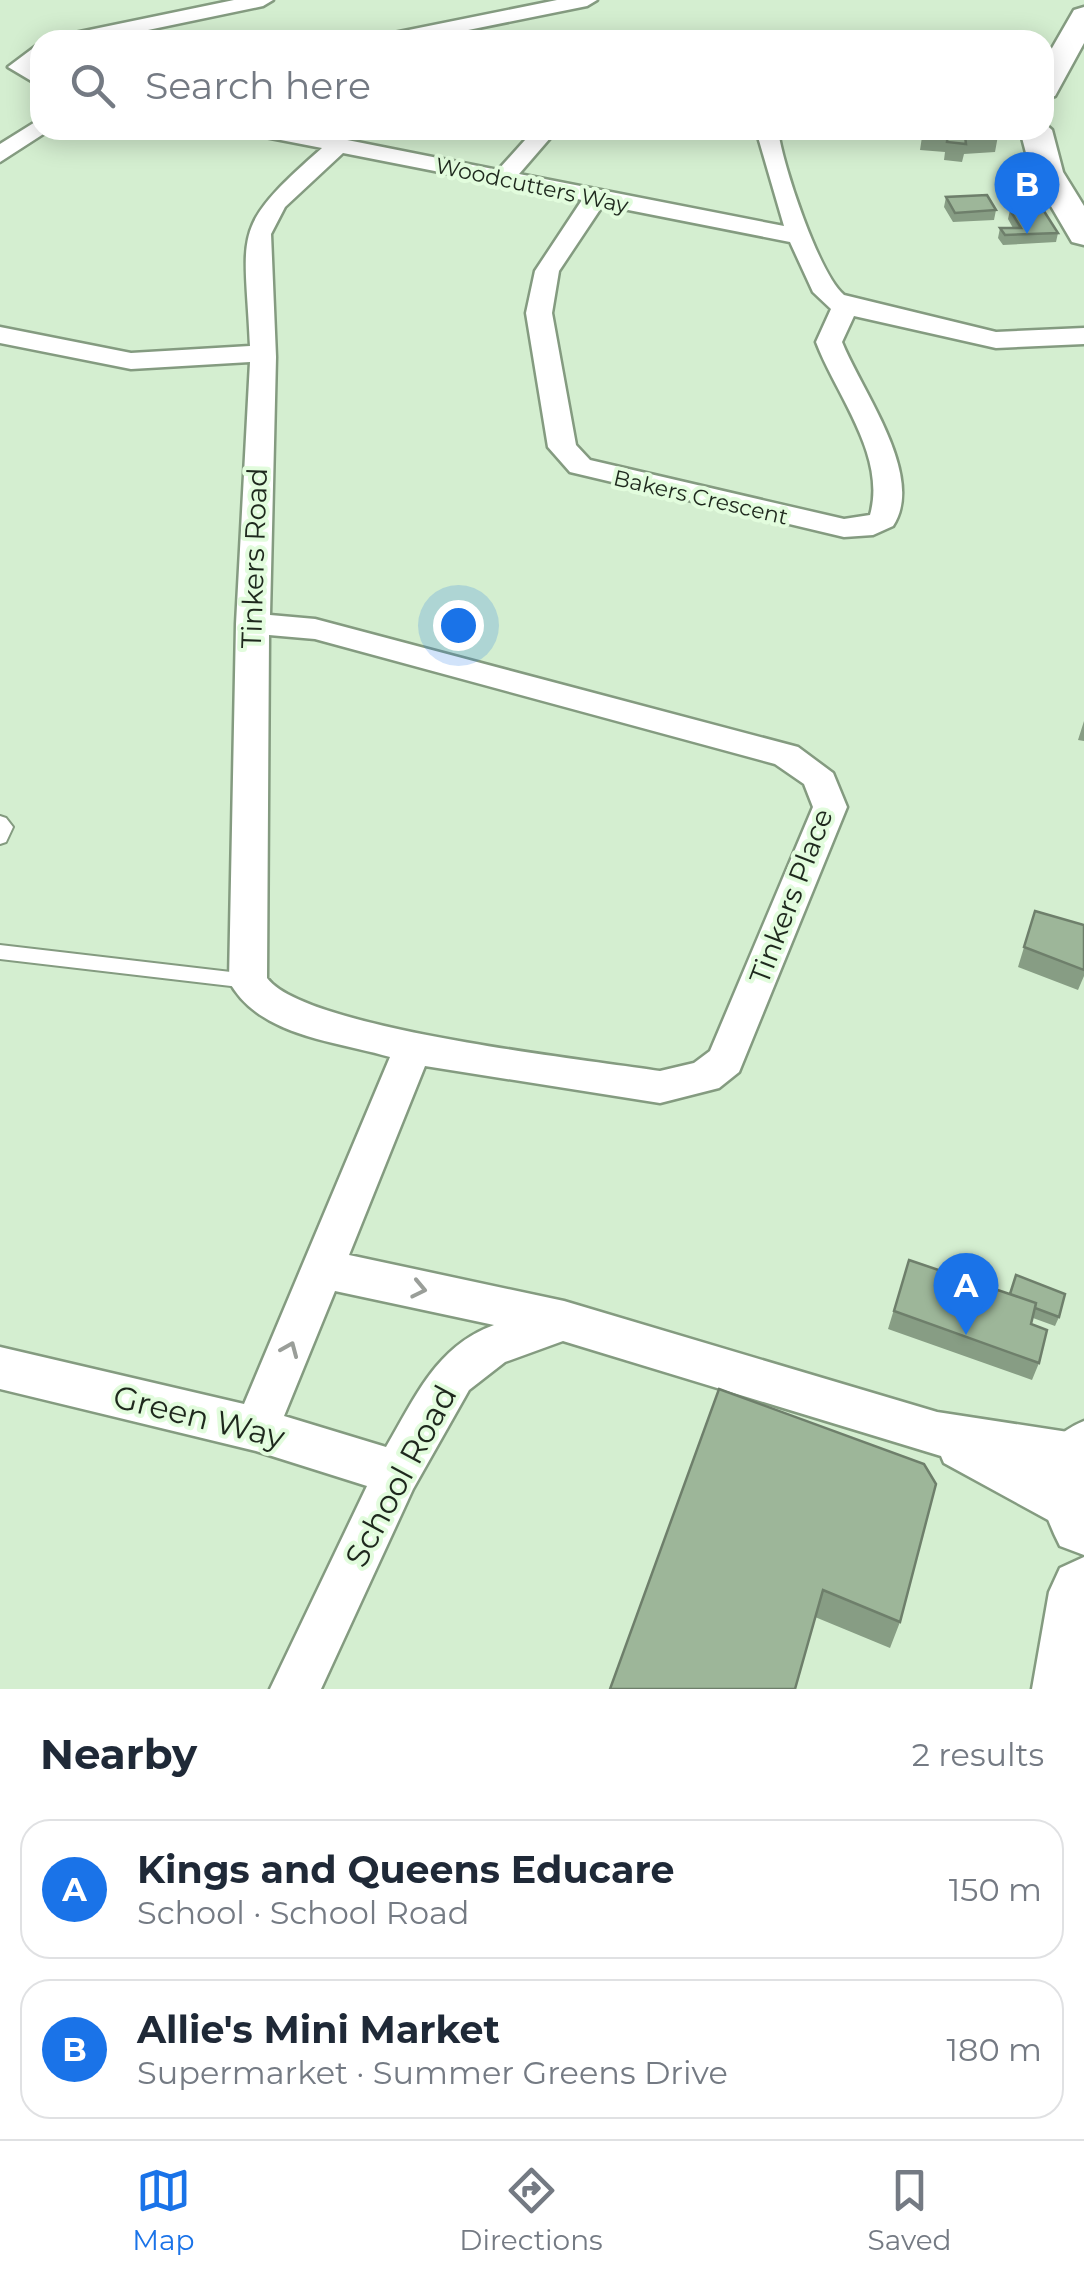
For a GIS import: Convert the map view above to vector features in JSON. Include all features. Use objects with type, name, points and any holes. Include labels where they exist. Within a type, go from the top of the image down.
[{"type":"street","points":[[118,30],[263,0]]},
{"type":"street","points":[[438,30],[588,0]]},
{"type":"street","points":[[1054,67],[1084,16]]},
{"type":"street","points":[[30,57],[18,67],[30,74]]},
{"type":"street","points":[[0,155],[30,133]]},
{"type":"street","name":"Woodcutters Way","points":[[310,140],[595,199],[801,236]]},
{"type":"street","points":[[503,178],[537,140]]},
{"type":"street","points":[[769,140],[801,236],[825,291],[844,306],[996,340],[1084,336]]},
{"type":"street","points":[[1039,140],[1047,172],[1080,223]]},
{"type":"street","name":"Tinkers Road","points":[[255,990],[246,816],[263,353],[258,244],[262,223],[338,146]]},
{"type":"street","name":"Bakers Crescent","points":[[595,199],[548,271],[538,312],[562,447],[580,466],[844,528],[883,520],[888,497],[878,446],[830,342],[844,306]]},
{"type":"street","points":[[0,335],[131,361],[263,353]]},
{"type":"street","name":"Tinkers Place","points":[[252,624],[315,630],[786,755],[804,764],[828,791],[830,807],[724,1060],[704,1077],[660,1087],[413,1048],[284,1012],[255,990]]},
{"type":"street","points":[[256,1429],[413,1048]]},
{"type":"street","points":[[324,1268],[564,1321],[938,1434],[1082,1486]]},
{"type":"street","name":"School Road","points":[[296,1689],[397,1473],[453,1375],[490,1347],[564,1321]]},
{"type":"street","name":"Green Way","points":[[0,1368],[256,1429],[397,1473]]},
{"type":"street","points":[[1068,1689],[1084,1592]]},
{"type":"lane","points":[[0,822],[4,827],[0,838]]},
{"type":"lane","points":[[0,952],[255,990]]},
{"type":"building","points":[[987,195],[996,210],[955,213],[946,197]]},
{"type":"building","points":[[1042,208],[1058,233],[1005,235],[1000,228],[1021,228],[1010,210]]},
{"type":"building","points":[[1035,911],[1084,925],[1084,970],[1024,947]]},
{"type":"building","points":[[909,1260],[1036,1303],[1031,1324],[1047,1330],[1039,1363],[894,1311]]},
{"type":"building","points":[[1016,1275],[1065,1294],[1059,1317],[1010,1294]]},
{"type":"building","points":[[719,1389],[924,1464],[936,1484],[900,1622],[823,1590],[795,1689],[610,1689]]},
{"type":"place","name":"Allie's Mini Market","points":[[1027,234]]},
{"type":"place","name":"Kings and Queens Educare","points":[[966,1335]]}]
